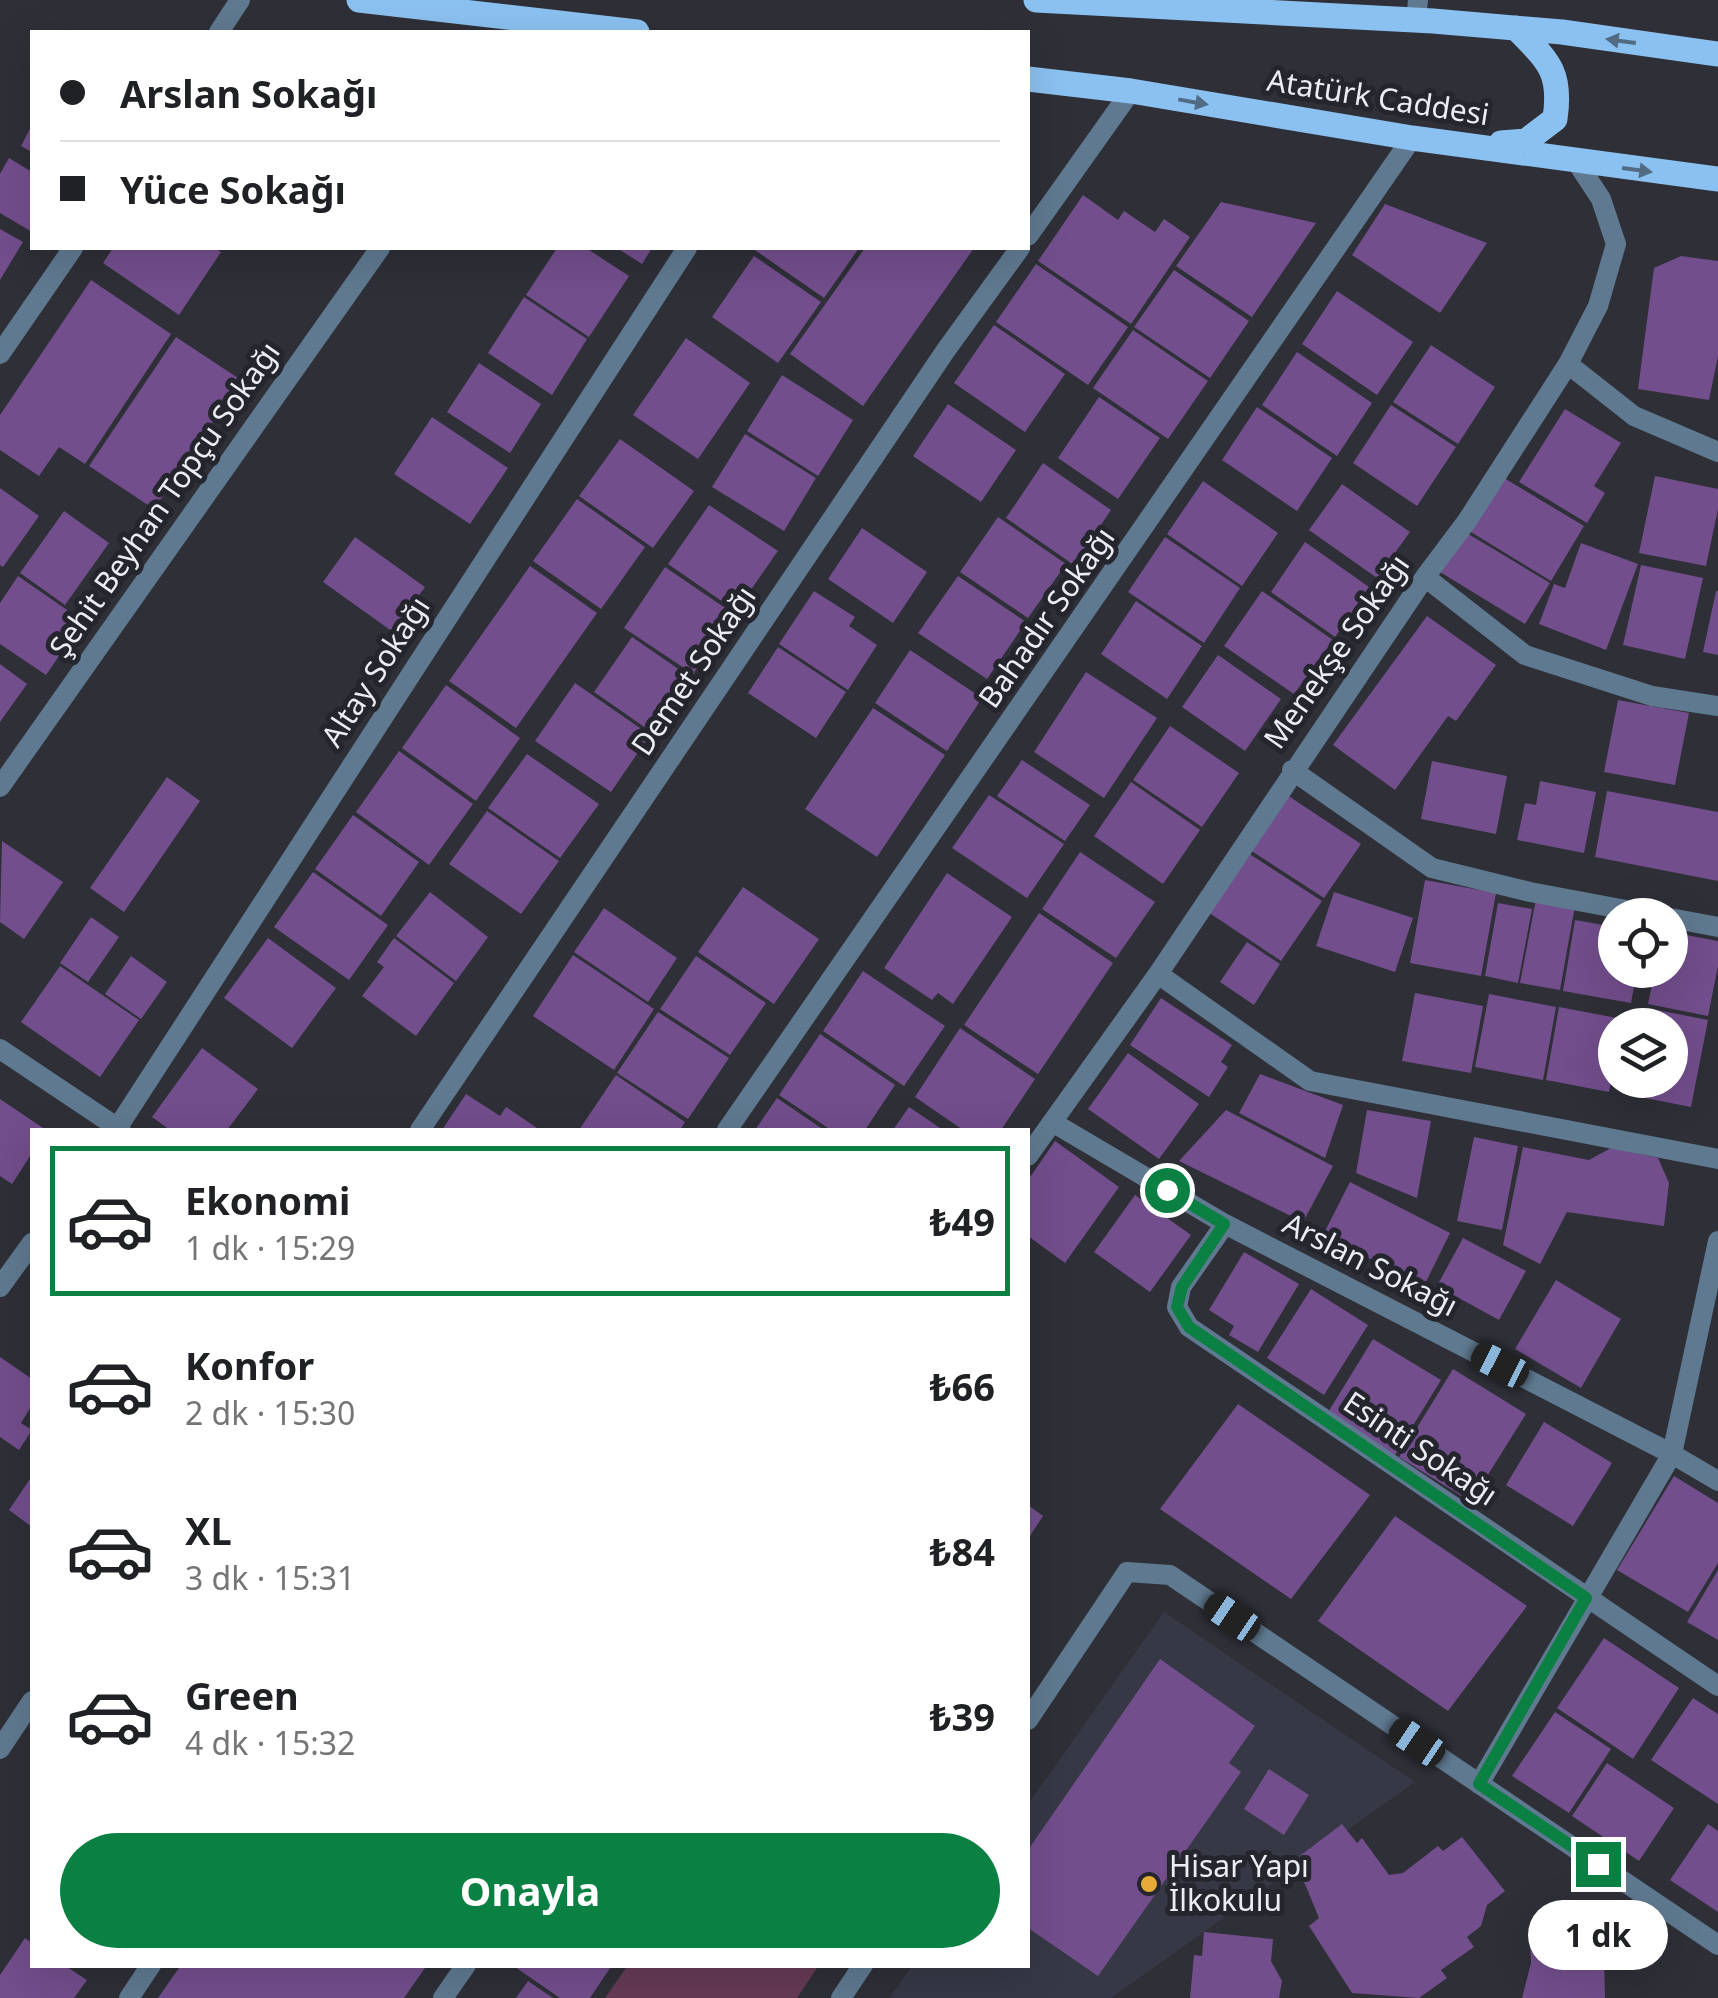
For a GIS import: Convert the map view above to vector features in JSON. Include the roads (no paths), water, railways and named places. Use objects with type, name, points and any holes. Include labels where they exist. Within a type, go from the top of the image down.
[{"type":"main road","points":[[358,0],[529,26],[601,30]]},
{"type":"main road","points":[[1036,0],[1417,10],[1516,28],[1718,54]]},
{"type":"main road","points":[[1472,146],[1526,140],[1555,119],[1559,89],[1550,65],[1516,28]]},
{"type":"main road","name":"Atatürk Caddesi","points":[[1030,79],[1131,91],[1412,138],[1718,179]]},
{"type":"street","points":[[219,30],[240,0]]},
{"type":"street","points":[[1030,233],[1131,91]]},
{"type":"street","name":"Bahadır Sokağı","points":[[728,1128],[1412,138]]},
{"type":"street","name":"Menekşe Sokağı","points":[[1030,1153],[1158,974],[1292,770],[1467,521],[1568,364],[1598,306],[1616,244],[1601,198],[1576,161]]},
{"type":"street","points":[[0,354],[72,250]]},
{"type":"street","name":"Şehit Beyhan Topçu Sokağı","points":[[0,788],[379,250]]},
{"type":"street","name":"Altay Sokağı","points":[[119,1128],[687,250]]},
{"type":"street","name":"Demet Sokağı","points":[[421,1128],[946,350],[1019,250]]},
{"type":"street","points":[[1568,364],[1634,416],[1718,452]]},
{"type":"street","points":[[1425,577],[1525,655],[1652,696],[1718,706]]},
{"type":"street","points":[[1292,770],[1432,868],[1598,905]]},
{"type":"street","points":[[1688,921],[1718,927]]},
{"type":"street","points":[[1158,974],[1310,1080],[1718,1158]]},
{"type":"street","points":[[0,1049],[117,1128]]},
{"type":"street","name":"Arslan Sokağı","points":[[1052,1122],[1224,1224],[1718,1480]]},
{"type":"street","name":"Esinti Sokağı","points":[[1224,1224],[1182,1287],[1177,1307],[1189,1327],[1718,1686]]},
{"type":"street","points":[[1479,1784],[1672,1454],[1718,1241]]},
{"type":"street","points":[[0,1287],[30,1246]]},
{"type":"street","points":[[1030,1717],[1126,1572],[1170,1575],[1718,1945]]},
{"type":"street","points":[[0,1749],[30,1704]]},
{"type":"street","points":[[129,1998],[149,1968]]},
{"type":"street","points":[[443,1998],[464,1968]]},
{"type":"street","points":[[841,1998],[861,1968]]},
{"type":"place","name":"Hisar Yapı İlkokulu","points":[[1149,1884]]}]
